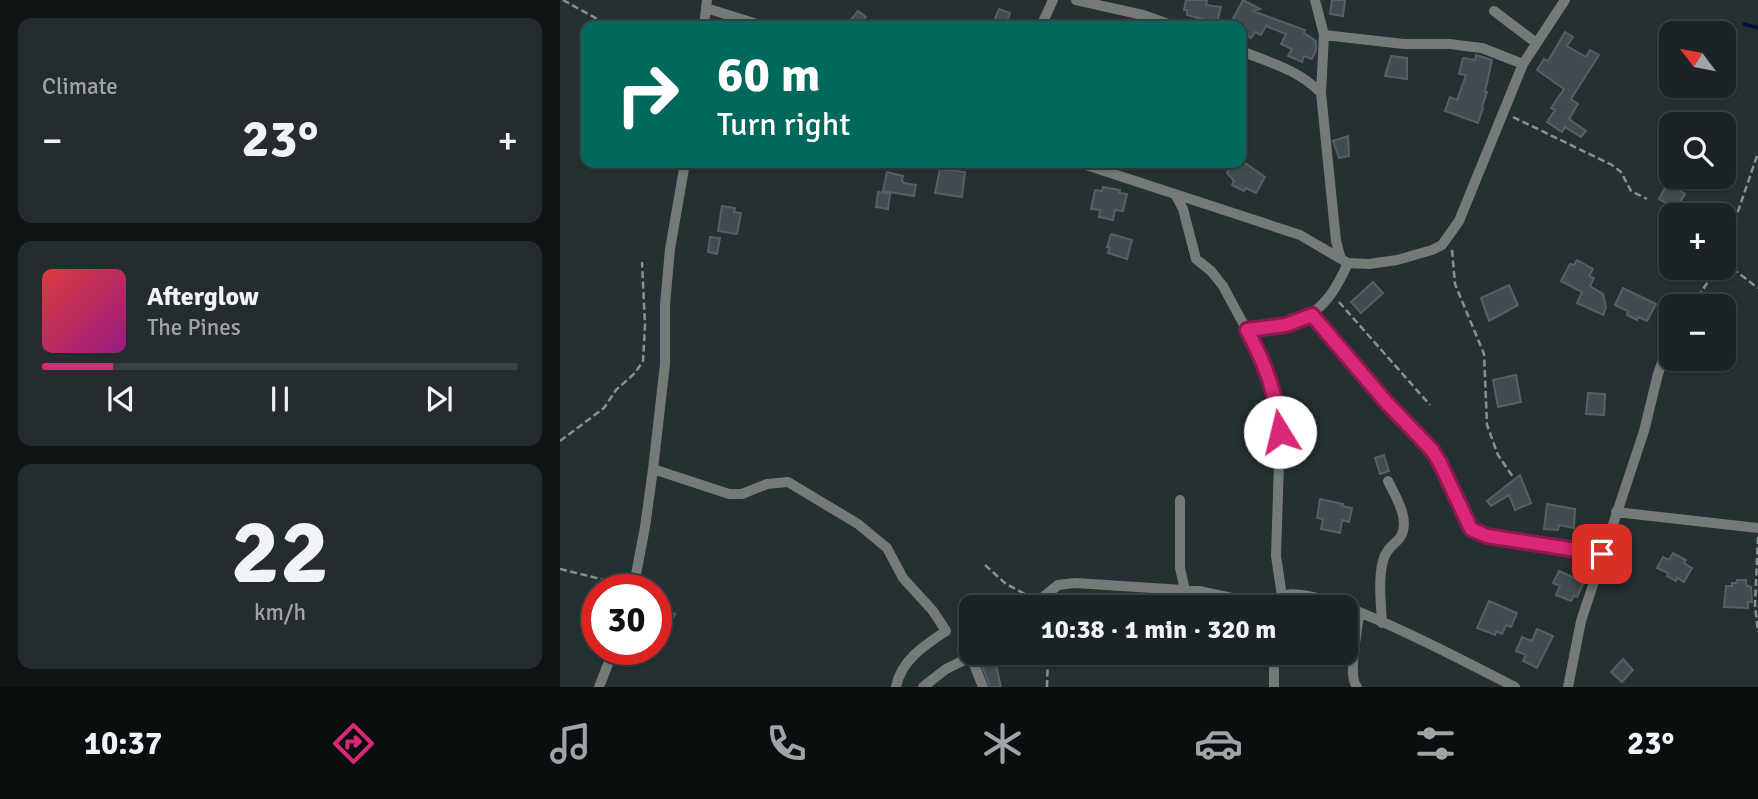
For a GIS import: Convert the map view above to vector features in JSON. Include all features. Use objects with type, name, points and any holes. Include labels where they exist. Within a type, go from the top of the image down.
[{"type":"street","points":[[1043,21],[1053,0]]},
{"type":"street","points":[[1076,0],[1160,21]]},
{"type":"street","points":[[1247,330],[1286,325],[1312,315],[1331,293],[1344,261],[1336,241],[1321,93],[1324,34],[1315,0]]},
{"type":"street","points":[[1095,168],[1300,235],[1344,261],[1369,264],[1414,256],[1442,245],[1450,236],[1522,64],[1565,0]]},
{"type":"street","points":[[706,4],[750,21]]},
{"type":"street","points":[[1494,11],[1535,42]]},
{"type":"street","points":[[1324,34],[1404,44],[1482,48],[1522,64]]},
{"type":"street","points":[[1246,53],[1292,71],[1310,81],[1321,93]]},
{"type":"street","points":[[637,574],[646,527],[665,364],[665,305],[670,249],[684,168]]},
{"type":"street","points":[[1177,196],[1196,259],[1211,271],[1223,286],[1266,366],[1280,432],[1276,556],[1282,595]]},
{"type":"street","points":[[1312,315],[1387,403],[1432,450],[1471,529],[1487,536],[1602,554]]},
{"type":"street","points":[[1568,687],[1581,621],[1644,431],[1659,371]]},
{"type":"street","points":[[653,469],[729,494],[742,494],[767,484],[788,482],[875,537],[887,548],[903,578],[933,611],[946,631],[918,650],[901,673],[896,687]]},
{"type":"street","points":[[1382,623],[1382,565],[1388,550],[1404,529],[1400,507],[1388,481]]},
{"type":"street","points":[[1180,500],[1180,568],[1185,590]]},
{"type":"street","points":[[1616,512],[1758,529]]},
{"type":"street","points":[[1044,595],[1058,585],[1066,583],[1185,590],[1219,595]]},
{"type":"street","points":[[1285,595],[1311,595]]},
{"type":"street","points":[[1357,687],[1353,683],[1352,674],[1359,613],[1515,687]]},
{"type":"street","points":[[923,687],[959,663]]},
{"type":"street","points":[[599,687],[608,665]]},
{"type":"street","points":[[977,665],[982,687]]},
{"type":"street","points":[[1273,687],[1274,665]]},
{"type":"path","points":[[563,0],[601,21]]},
{"type":"path","points":[[1502,112],[1612,165],[1622,172],[1631,191],[1647,200]]},
{"type":"path","points":[[1736,217],[1758,153]]},
{"type":"path","points":[[1450,236],[1455,284],[1484,354],[1487,425],[1498,455],[1513,477]]},
{"type":"path","points":[[560,441],[604,408],[616,390],[635,373],[643,361],[645,325],[642,262]]},
{"type":"path","points":[[1736,271],[1758,288]]},
{"type":"path","points":[[1331,293],[1430,405]]},
{"type":"path","points":[[1758,529],[1755,605],[1758,632]]},
{"type":"path","points":[[985,565],[996,577],[1027,595]]},
{"type":"path","points":[[560,569],[581,574]]},
{"type":"path","points":[[1047,687],[1048,665]]},
{"type":"building","points":[[1186,0],[1207,0],[1206,5],[1221,7],[1218,21],[1187,15],[1187,10],[1184,10]]},
{"type":"building","points":[[1243,0],[1260,9],[1253,11],[1305,30],[1304,33],[1316,41],[1316,50],[1312,59],[1304,56],[1302,62],[1288,56],[1292,49],[1281,44],[1286,34],[1266,26],[1261,35],[1255,32],[1251,38],[1246,36],[1246,21],[1232,21]]},
{"type":"building","points":[[1332,0],[1345,0],[1343,16],[1330,14]]},
{"type":"building","points":[[999,9],[1010,13],[1008,19],[1013,21],[994,21]]},
{"type":"building","points":[[858,11],[866,17],[862,21],[850,21]]},
{"type":"building","points":[[1565,32],[1573,37],[1567,46],[1586,57],[1590,50],[1599,55],[1571,99],[1578,104],[1569,119],[1586,131],[1581,137],[1565,127],[1562,132],[1547,122],[1555,110],[1551,108],[1564,89],[1537,70],[1544,59],[1548,61]]},
{"type":"building","points":[[1476,55],[1492,60],[1478,123],[1445,111],[1450,97],[1457,100],[1466,75],[1459,74],[1463,58],[1475,60]]},
{"type":"building","points":[[1391,56],[1407,58],[1407,79],[1385,76]]},
{"type":"building","points":[[1348,136],[1349,156],[1339,158],[1333,141]]},
{"type":"building","points":[[1246,164],[1265,177],[1256,193],[1232,185],[1234,181],[1227,173],[1230,168],[1246,168]]},
{"type":"building","points":[[940,169],[965,172],[962,197],[935,193]]},
{"type":"building","points":[[887,172],[903,176],[904,183],[916,185],[914,196],[883,191]]},
{"type":"building","points":[[1103,187],[1127,194],[1123,211],[1115,210],[1113,220],[1099,217],[1100,210],[1091,209],[1095,190],[1102,191]]},
{"type":"building","points":[[1664,189],[1681,189],[1680,191],[1685,194],[1680,203],[1666,203],[1659,199]]},
{"type":"building","points":[[878,192],[890,194],[888,209],[876,207]]},
{"type":"building","points":[[722,206],[735,208],[734,212],[741,213],[737,234],[718,231]]},
{"type":"building","points":[[1111,234],[1132,240],[1127,259],[1108,253]]},
{"type":"building","points":[[710,237],[720,238],[717,254],[708,252]]},
{"type":"building","points":[[1577,260],[1593,269],[1589,276],[1594,278],[1590,286],[1603,294],[1606,308],[1603,315],[1577,303],[1582,292],[1561,281],[1570,264],[1574,265]]},
{"type":"building","points":[[1373,282],[1383,293],[1361,313],[1351,302]]},
{"type":"building","points":[[1509,285],[1518,305],[1489,321],[1481,298]]},
{"type":"building","points":[[1623,288],[1656,304],[1647,321],[1627,315],[1628,311],[1615,305]]},
{"type":"building","points":[[1516,375],[1521,402],[1498,407],[1493,380]]},
{"type":"building","points":[[1588,393],[1605,394],[1604,415],[1586,414]]},
{"type":"building","points":[[1384,455],[1389,471],[1380,474],[1375,458]]},
{"type":"building","points":[[1520,475],[1531,503],[1515,510],[1509,495],[1491,506],[1487,501]]},
{"type":"building","points":[[1320,499],[1352,508],[1349,522],[1342,520],[1340,533],[1321,529],[1323,519],[1317,518]]},
{"type":"building","points":[[1547,504],[1575,509],[1574,528],[1559,525],[1558,530],[1544,529]]},
{"type":"building","points":[[1673,553],[1686,560],[1684,563],[1692,568],[1684,582],[1677,578],[1676,581],[1657,568],[1663,557],[1669,560]]},
{"type":"building","points":[[1559,571],[1584,582],[1577,597],[1574,596],[1571,601],[1556,595],[1560,586],[1553,583]]},
{"type":"building","points":[[1737,580],[1746,580],[1746,585],[1751,587],[1752,602],[1748,602],[1748,608],[1724,607],[1726,586],[1732,586]]},
{"type":"building","points":[[1489,601],[1517,613],[1511,627],[1506,625],[1502,634],[1496,631],[1495,635],[1477,628]]},
{"type":"building","points":[[1537,629],[1553,636],[1537,668],[1523,661],[1526,655],[1516,651],[1522,637],[1532,641]]},
{"type":"building","points":[[1623,659],[1633,670],[1622,682],[1611,672]]},
{"type":"building","points":[[982,665],[996,665],[1001,687],[990,687]]},
{"type":"waterway","points":[[1744,24],[1758,28]]},
{"type":"route","points":[[1280,432],[1266,366],[1247,330],[1286,325],[1312,315],[1387,403],[1432,450],[1448,479],[1465,522],[1471,529],[1480,535],[1602,554]]}]
